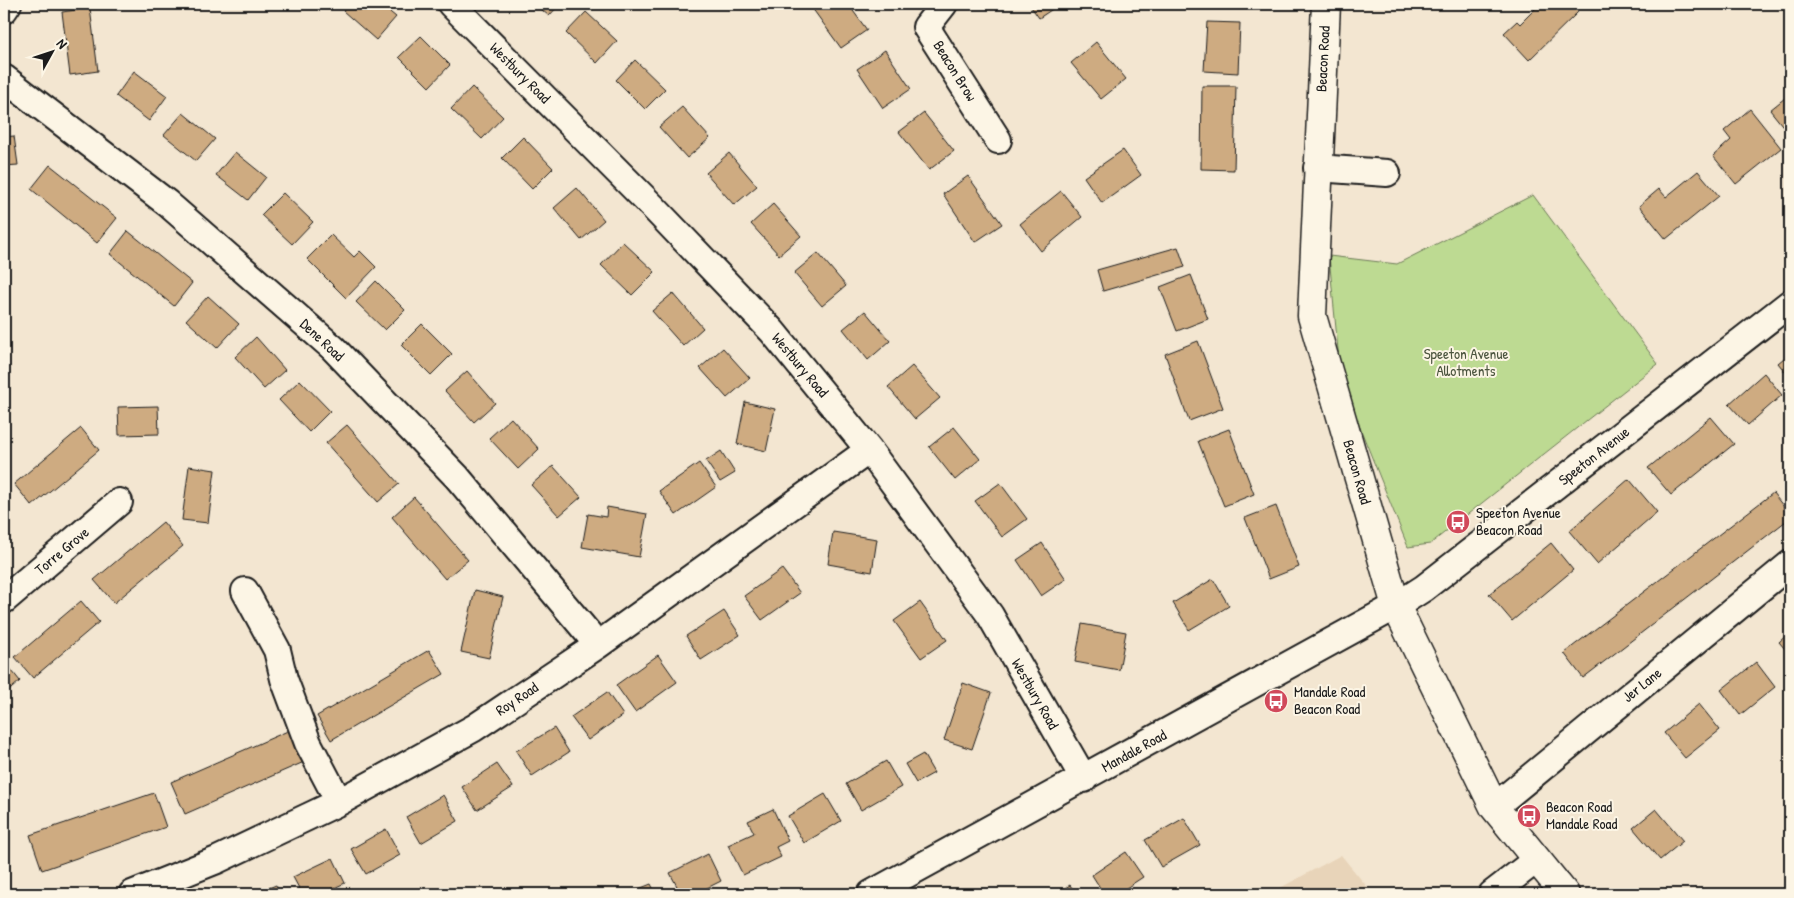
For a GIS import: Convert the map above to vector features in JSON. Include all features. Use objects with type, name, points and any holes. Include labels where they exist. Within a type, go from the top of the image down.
[{"type":"main road","name":"Beacon Road","points":[[1326,4],[1317,168],[1312,316],[1396,606],[1494,807],[1565,894]]},
{"type":"street","points":[[4,10],[8,4]]},
{"type":"street","name":"Westbury Road","points":[[451,4],[653,207],[772,331],[869,450],[990,615],[1084,779]]},
{"type":"street","name":"Beacon Brow","points":[[944,4],[926,27],[998,140]]},
{"type":"street","name":"Dene Road","points":[[4,78],[167,203],[332,348],[457,477],[598,645]]},
{"type":"street","points":[[1317,168],[1387,173]]},
{"type":"street","name":"Speeton Avenue","points":[[1396,606],[1424,588],[1790,303]]},
{"type":"street","name":"Roy Road","points":[[132,894],[217,860],[339,802],[474,728],[598,645],[869,450]]},
{"type":"street","name":"Torre Grove","points":[[4,600],[119,502]]},
{"type":"street","name":"Jer Lane","points":[[1494,807],[1790,564]]},
{"type":"street","points":[[245,591],[277,650],[284,679],[308,743],[339,802]]},
{"type":"street","name":"Mandale Road","points":[[871,894],[1084,779],[1396,606]]},
{"type":"street","points":[[1492,894],[1536,860]]},
{"type":"shaded area","points":[[1341,855],[1373,894],[1269,894]]},
{"type":"green space","name":"Speeton Avenue Allotments","points":[[1533,195],[1658,364],[1430,544],[1408,547],[1352,408],[1339,360],[1329,256],[1397,264]]},
{"type":"building","points":[[349,4],[380,4],[396,17],[376,40],[343,11]]},
{"type":"building","points":[[535,4],[560,4],[549,16]]},
{"type":"building","points":[[817,4],[848,4],[867,30],[841,48],[812,8]]},
{"type":"building","points":[[1029,4],[1060,4],[1039,18]]},
{"type":"building","points":[[1540,4],[1570,4],[1578,12],[1529,60],[1504,33],[1517,21],[1520,24]]},
{"type":"building","points":[[90,8],[98,71],[70,75],[62,12]]},
{"type":"building","points":[[586,12],[617,41],[597,63],[566,33]]},
{"type":"building","points":[[1207,22],[1240,23],[1238,73],[1204,71]]},
{"type":"building","points":[[421,36],[450,65],[429,87],[399,57]]},
{"type":"building","points":[[1096,42],[1126,79],[1101,99],[1071,63]]},
{"type":"building","points":[[885,50],[911,89],[883,108],[857,69]]},
{"type":"building","points":[[635,60],[665,89],[645,109],[616,80]]},
{"type":"building","points":[[134,71],[167,96],[149,121],[116,96]]},
{"type":"building","points":[[1202,86],[1236,86],[1234,170],[1201,169]]},
{"type":"building","points":[[472,87],[503,117],[482,139],[451,109]]},
{"type":"building","points":[[1790,94],[1790,135],[1770,110]]},
{"type":"building","points":[[682,107],[710,138],[687,158],[659,127]]},
{"type":"building","points":[[1750,109],[1781,148],[1736,184],[1713,156],[1731,140],[1724,131]]},
{"type":"building","points":[[183,113],[215,139],[196,161],[164,135]]},
{"type":"building","points":[[924,113],[954,151],[929,170],[899,132]]},
{"type":"building","points":[[14,136],[18,165],[4,166],[4,137]]},
{"type":"building","points":[[523,137],[553,168],[532,189],[502,158]]},
{"type":"building","points":[[1123,150],[1141,175],[1102,203],[1084,177]]},
{"type":"building","points":[[235,152],[266,177],[248,200],[216,175]]},
{"type":"building","points":[[729,153],[757,186],[734,205],[706,173]]},
{"type":"building","points":[[50,165],[117,218],[97,243],[31,189]]},
{"type":"building","points":[[1698,171],[1719,196],[1666,239],[1639,206],[1659,189],[1666,197]]},
{"type":"building","points":[[968,176],[1002,224],[975,242],[943,194]]},
{"type":"building","points":[[577,188],[604,220],[581,240],[554,208]]},
{"type":"building","points":[[1061,191],[1082,217],[1041,251],[1020,224]]},
{"type":"building","points":[[283,193],[313,222],[292,244],[261,215]]},
{"type":"building","points":[[773,204],[801,236],[779,255],[751,224]]},
{"type":"building","points":[[128,231],[192,283],[174,306],[110,254]]},
{"type":"building","points":[[331,235],[354,257],[360,251],[376,267],[346,298],[307,259]]},
{"type":"building","points":[[623,242],[655,272],[632,295],[601,265]]},
{"type":"building","points":[[1178,247],[1185,267],[1103,291],[1097,270]]},
{"type":"building","points":[[818,253],[846,286],[822,306],[794,273]]},
{"type":"building","points":[[1191,275],[1208,319],[1177,331],[1160,287]]},
{"type":"building","points":[[376,281],[405,310],[385,330],[356,302]]},
{"type":"building","points":[[673,293],[703,328],[683,346],[652,311]]},
{"type":"building","points":[[208,296],[239,324],[217,348],[186,320]]},
{"type":"building","points":[[865,311],[890,341],[868,360],[843,329]]},
{"type":"building","points":[[422,324],[452,354],[431,375],[401,345]]},
{"type":"building","points":[[256,337],[285,370],[264,389],[235,357]]},
{"type":"building","points":[[1198,341],[1223,408],[1189,421],[1165,354]]},
{"type":"building","points":[[723,348],[750,378],[727,398],[700,368]]},
{"type":"building","points":[[1790,353],[1790,378],[1778,363]]},
{"type":"building","points":[[912,366],[940,398],[915,419],[888,387]]},
{"type":"building","points":[[467,371],[495,403],[474,422],[445,391]]},
{"type":"building","points":[[1764,373],[1782,395],[1748,425],[1729,404]]},
{"type":"building","points":[[300,380],[330,411],[309,432],[279,400]]},
{"type":"building","points":[[745,402],[775,409],[766,451],[737,444]]},
{"type":"building","points":[[158,406],[159,434],[119,435],[118,407]]},
{"type":"building","points":[[1711,417],[1734,444],[1671,495],[1648,468]]},
{"type":"building","points":[[511,418],[539,449],[518,469],[489,438]]},
{"type":"building","points":[[347,425],[399,484],[378,502],[326,443]]},
{"type":"building","points":[[954,427],[980,459],[955,480],[929,447]]},
{"type":"building","points":[[81,428],[99,450],[32,506],[14,484]]},
{"type":"building","points":[[1229,429],[1254,494],[1224,506],[1198,441]]},
{"type":"building","points":[[721,451],[735,473],[720,482],[706,461]]},
{"type":"building","points":[[699,463],[716,487],[676,515],[659,491]]},
{"type":"building","points":[[189,466],[215,470],[208,523],[182,520]]},
{"type":"building","points":[[553,466],[581,497],[559,516],[531,485]]},
{"type":"building","points":[[1629,479],[1657,512],[1597,564],[1569,531]]},
{"type":"building","points":[[1000,483],[1027,519],[1002,537],[975,501]]},
{"type":"building","points":[[1773,493],[1790,515],[1790,518],[1583,678],[1564,653]]},
{"type":"building","points":[[414,497],[468,560],[445,579],[392,517]]},
{"type":"building","points":[[1276,506],[1299,567],[1269,579],[1245,518]]},
{"type":"building","points":[[607,507],[647,514],[639,557],[582,547],[588,514],[606,517]]},
{"type":"building","points":[[163,522],[183,546],[114,603],[94,580]]},
{"type":"building","points":[[833,532],[877,539],[872,572],[828,564]]},
{"type":"building","points":[[1042,543],[1066,579],[1041,596],[1017,560]]},
{"type":"building","points":[[1551,543],[1573,570],[1512,621],[1489,594]]},
{"type":"building","points":[[782,569],[800,593],[762,620],[744,596]]},
{"type":"building","points":[[1213,579],[1229,606],[1189,630],[1173,603]]},
{"type":"building","points":[[475,590],[503,597],[489,658],[461,652]]},
{"type":"building","points":[[81,601],[99,622],[33,678],[15,657]]},
{"type":"building","points":[[920,602],[947,640],[921,658],[894,621]]},
{"type":"building","points":[[724,611],[740,635],[701,660],[686,636]]},
{"type":"building","points":[[1082,624],[1126,632],[1119,670],[1075,662]]},
{"type":"building","points":[[1790,632],[1790,655],[1779,642]]},
{"type":"building","points":[[429,650],[444,674],[331,740],[317,716]]},
{"type":"building","points":[[658,655],[677,682],[635,712],[616,685]]},
{"type":"building","points":[[4,661],[20,681],[4,695]]},
{"type":"building","points":[[1756,662],[1775,687],[1740,715],[1721,690]]},
{"type":"building","points":[[963,683],[991,693],[972,749],[944,740]]},
{"type":"building","points":[[607,692],[623,715],[588,740],[571,717]]},
{"type":"building","points":[[1699,704],[1720,730],[1685,758],[1664,733]]},
{"type":"building","points":[[554,728],[569,752],[532,776],[516,751]]},
{"type":"building","points":[[290,730],[304,762],[185,814],[171,782]]},
{"type":"building","points":[[923,754],[934,773],[916,783],[905,764]]},
{"type":"building","points":[[886,761],[901,787],[861,810],[846,784]]},
{"type":"building","points":[[497,764],[513,787],[477,810],[462,787]]},
{"type":"building","points":[[154,793],[166,827],[42,870],[30,835]]},
{"type":"building","points":[[825,794],[841,821],[804,843],[788,816]]},
{"type":"building","points":[[443,795],[458,821],[421,843],[406,817]]},
{"type":"building","points":[[773,809],[788,841],[776,847],[781,857],[743,875],[728,845],[754,833],[748,821]]},
{"type":"building","points":[[1656,809],[1683,841],[1660,860],[1633,828]]},
{"type":"building","points":[[1184,818],[1200,845],[1161,867],[1145,840]]},
{"type":"building","points":[[386,829],[400,855],[366,874],[351,849]]},
{"type":"building","points":[[1126,852],[1143,877],[1117,894],[1104,894],[1092,875]]},
{"type":"building","points":[[708,854],[721,881],[695,894],[681,894],[670,873]]},
{"type":"building","points":[[333,858],[345,883],[321,894],[302,894],[293,877]]},
{"type":"building","points":[[651,884],[656,894],[626,894]]},
{"type":"building","points":[[276,885],[280,894],[254,894]]},
{"type":"building","points":[[1070,885],[1076,894],[1056,894]]},
{"type":"place","name":"Speeton Avenue Beacon Road","points":[[1458,522]]},
{"type":"place","name":"Mandale Road Beacon Road","points":[[1276,701]]},
{"type":"place","name":"Beacon Road Mandale Road","points":[[1529,816]]}]
